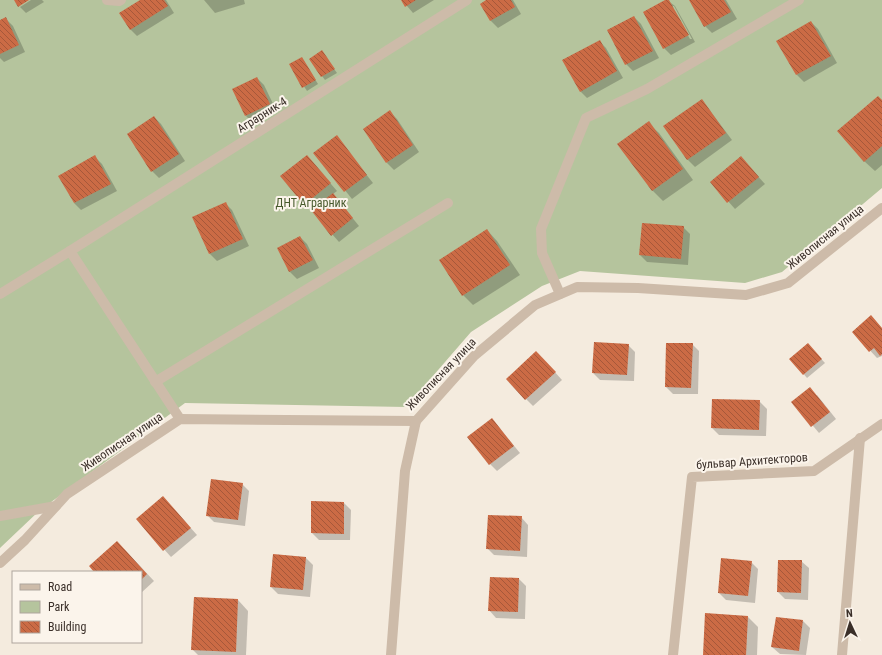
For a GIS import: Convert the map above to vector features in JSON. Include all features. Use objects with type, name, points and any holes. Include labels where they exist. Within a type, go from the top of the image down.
[{"type":"street","points":[[107,0],[121,0]]},
{"type":"street","name":"Аграрник-4","points":[[0,294],[467,0]]},
{"type":"street","points":[[560,294],[542,253],[541,229],[586,118],[647,89],[800,0]]},
{"type":"street","points":[[155,382],[448,203]]},
{"type":"street","name":"Живописная улица","points":[[0,562],[25,540],[67,494],[180,419],[416,421],[474,356],[535,305],[577,286],[638,288],[746,296],[788,283],[882,208]]},
{"type":"street","points":[[70,251],[180,419]]},
{"type":"street","points":[[392,655],[405,471],[416,421]]},
{"type":"street","name":"бульвар Архитекторов","points":[[673,655],[692,477],[814,471],[882,424]]},
{"type":"street","points":[[842,655],[860,438]]},
{"type":"street","points":[[0,516],[56,506]]},
{"type":"green space","name":"ДНТ Аграрник","points":[[0,0],[882,0],[882,188],[782,272],[745,283],[580,271],[542,286],[471,332],[406,407],[185,403],[39,511],[0,548]]},
{"type":"building","points":[[14,0],[29,0],[18,7]]},
{"type":"building","points":[[140,0],[164,0],[168,6],[130,30],[119,13]]},
{"type":"building","points":[[401,0],[416,0],[405,7]]},
{"type":"building","points":[[486,0],[511,0],[515,7],[490,21],[480,4]]},
{"type":"building","points":[[665,0],[669,0],[689,35],[663,49],[643,12]]},
{"type":"building","points":[[689,0],[724,0],[731,12],[704,27]]},
{"type":"building","points":[[634,16],[653,51],[625,65],[607,30]]},
{"type":"building","points":[[6,17],[19,45],[0,54],[0,20]]},
{"type":"building","points":[[811,21],[831,56],[796,75],[776,41]]},
{"type":"building","points":[[600,40],[617,71],[580,92],[562,60]]},
{"type":"building","points":[[322,50],[335,69],[321,77],[309,59]]},
{"type":"building","points":[[302,57],[316,80],[302,88],[289,64]]},
{"type":"building","points":[[257,77],[270,104],[245,116],[232,89]]},
{"type":"building","points":[[878,96],[882,100],[882,146],[864,162],[837,131]]},
{"type":"building","points":[[702,99],[726,133],[687,160],[663,126]]},
{"type":"building","points":[[390,110],[413,145],[386,163],[363,129]]},
{"type":"building","points":[[154,116],[179,154],[151,172],[127,134]]},
{"type":"building","points":[[649,121],[683,169],[652,191],[617,144]]},
{"type":"building","points":[[337,135],[367,175],[344,192],[313,153]]},
{"type":"building","points":[[95,155],[111,184],[74,203],[58,176]]},
{"type":"building","points":[[307,155],[331,183],[304,205],[280,176]]},
{"type":"building","points":[[741,156],[759,177],[727,203],[710,182]]},
{"type":"building","points":[[333,193],[353,218],[331,236],[311,210]]},
{"type":"building","points":[[226,202],[243,239],[209,254],[192,217]]},
{"type":"building","points":[[642,223],[684,226],[681,259],[639,255]]},
{"type":"building","points":[[487,229],[510,265],[462,296],[439,260]]},
{"type":"building","points":[[300,236],[313,260],[289,272],[277,248]]},
{"type":"building","points":[[871,315],[882,328],[882,354],[880,356],[874,348],[869,352],[852,332]]},
{"type":"building","points":[[594,342],[629,344],[627,375],[592,373]]},
{"type":"building","points":[[666,343],[693,343],[691,388],[665,387]]},
{"type":"building","points":[[808,343],[822,359],[803,375],[789,359]]},
{"type":"building","points":[[536,351],[556,372],[525,400],[506,379]]},
{"type":"building","points":[[810,387],[830,412],[811,427],[791,402]]},
{"type":"building","points":[[712,399],[760,400],[759,430],[711,428]]},
{"type":"building","points":[[492,418],[514,446],[489,465],[467,437]]},
{"type":"building","points":[[211,479],[243,483],[238,520],[206,516]]},
{"type":"building","points":[[163,496],[191,528],[163,551],[136,519]]},
{"type":"building","points":[[311,501],[344,502],[344,534],[311,533]]},
{"type":"building","points":[[488,515],[522,516],[520,551],[486,549]]},
{"type":"building","points":[[117,541],[147,574],[142,579],[142,571],[93,571],[89,566]]},
{"type":"building","points":[[273,554],[306,557],[303,590],[270,587]]},
{"type":"building","points":[[721,558],[752,561],[748,596],[718,593]]},
{"type":"building","points":[[778,560],[802,560],[801,593],[777,592]]},
{"type":"building","points":[[490,577],[519,578],[518,612],[488,611]]},
{"type":"building","points":[[194,597],[238,599],[236,652],[191,650]]},
{"type":"building","points":[[705,613],[748,616],[746,655],[703,655]]},
{"type":"building","points":[[776,617],[803,620],[799,651],[771,647]]}]
